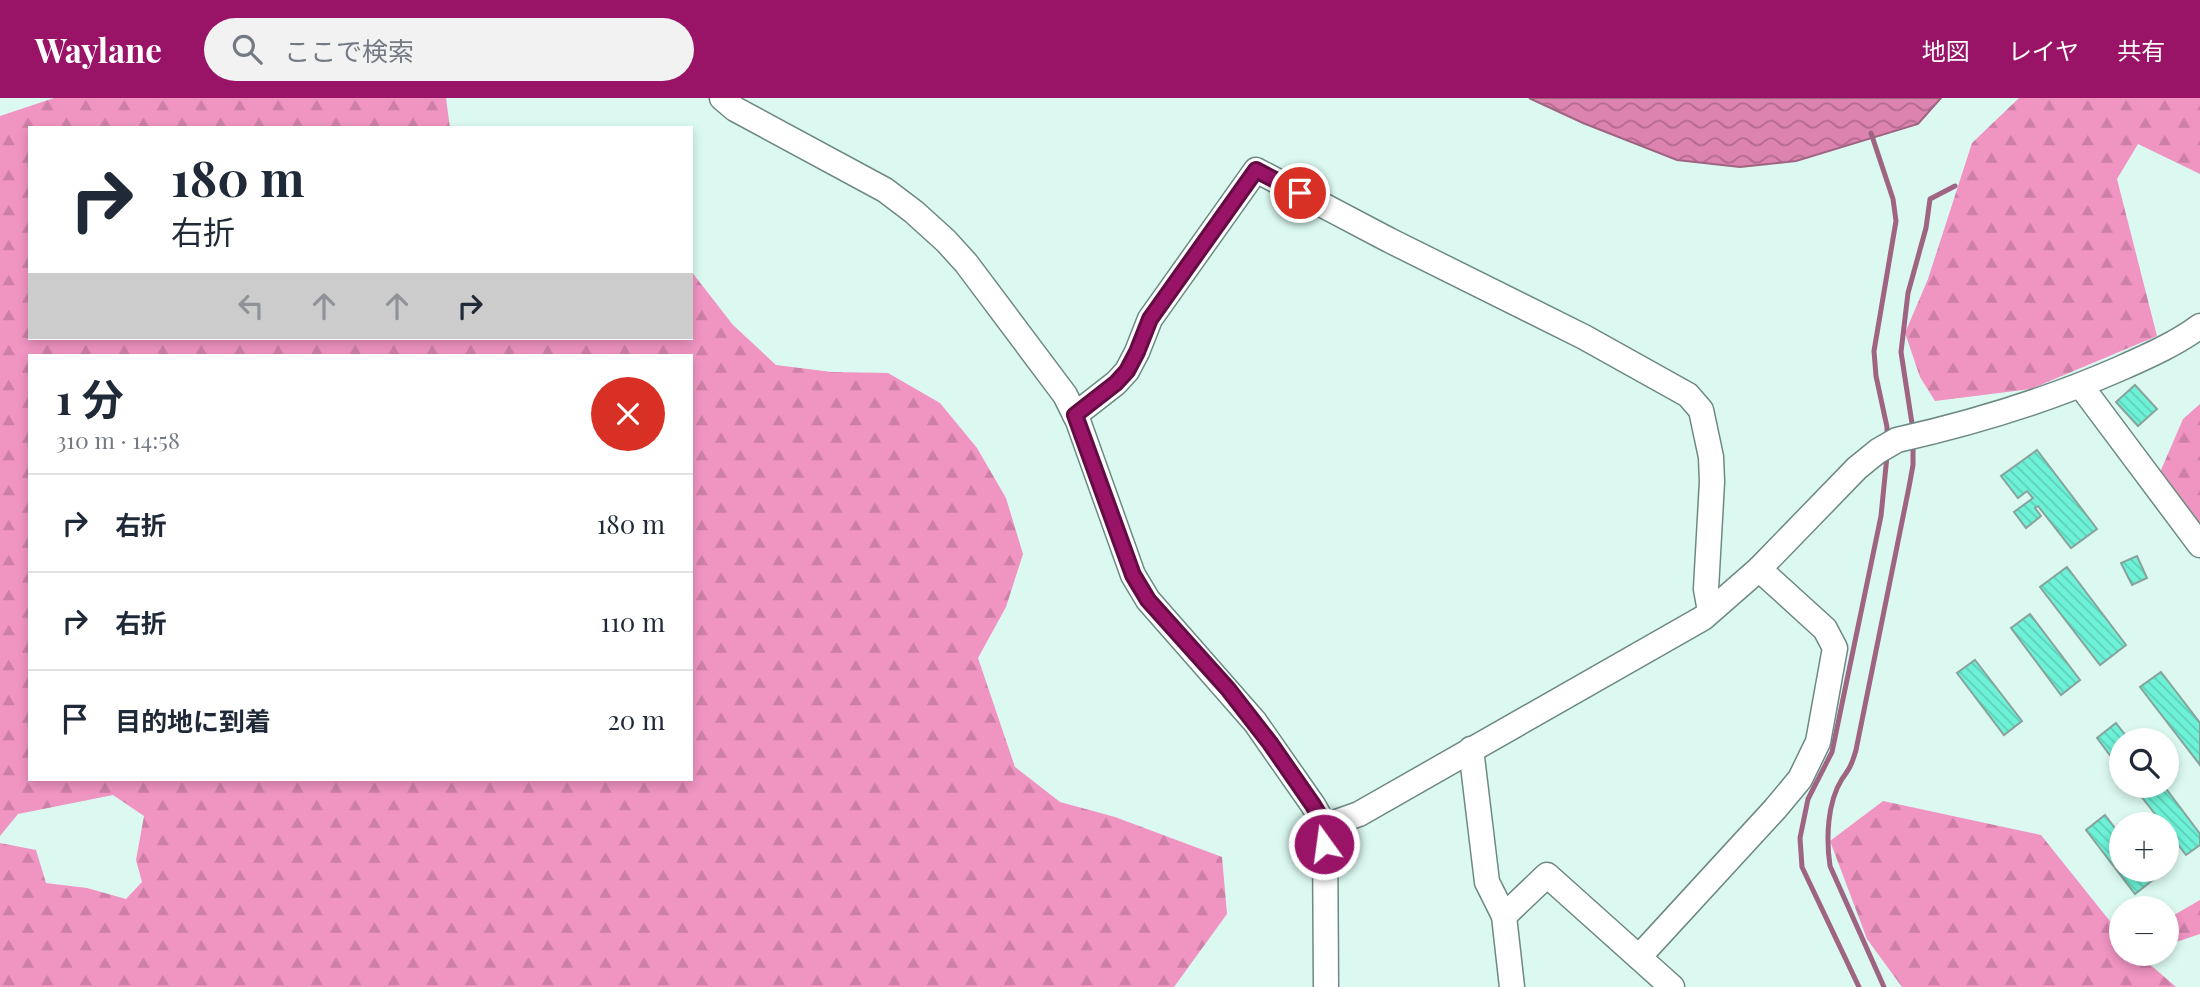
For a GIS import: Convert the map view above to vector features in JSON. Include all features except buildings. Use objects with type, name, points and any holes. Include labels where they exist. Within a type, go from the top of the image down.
[{"type":"street","points":[[722,98],[735,109],[885,190],[922,219],[965,263],[1052,375],[1075,415],[1133,575],[1148,600],[1255,722],[1325,825],[1326,987]]},
{"type":"street","points":[[1075,415],[1127,371],[1150,319],[1256,170],[1584,337],[1688,395],[1701,410],[1711,457],[1706,589],[1710,611]]},
{"type":"street","points":[[1325,825],[1359,814],[1703,618],[1759,569],[1841,484],[1899,442],[2081,386],[2145,358],[2200,326]]},
{"type":"street","points":[[2081,386],[2200,545]]},
{"type":"street","points":[[1639,957],[1800,779],[1818,741],[1835,648],[1825,629],[1759,569]]},
{"type":"street","points":[[1471,749],[1487,882],[1504,916],[1513,987]]},
{"type":"street","points":[[1504,916],[1547,875],[1672,987]]},
{"type":"green space","points":[[54,98],[446,98],[450,126],[28,126],[28,340],[693,340],[693,274],[733,325],[776,365],[832,372],[888,373],[940,403],[977,448],[1006,498],[1023,554],[1006,607],[978,658],[1015,767],[1060,802],[1115,817],[1222,857],[1227,914],[1174,987],[0,987],[0,843],[36,850],[46,883],[87,888],[126,899],[142,882],[136,860],[144,816],[113,795],[18,814],[0,836],[0,116]]},
{"type":"green space","points":[[2019,98],[2200,98],[2200,174],[2138,144],[2117,179],[2157,336],[2031,389],[1935,401],[1920,377],[1905,333],[1928,279],[1972,143]]},
{"type":"green space","points":[[2200,404],[2200,527],[2158,477],[2183,419]]},
{"type":"green space","points":[[1883,801],[2041,835],[2109,920],[2109,966],[2152,966],[2176,987],[1902,987],[1867,939],[1830,841]]},
{"type":"green space","points":[[2200,900],[2200,934],[2179,941],[2179,912]]},
{"type":"water","points":[[1529,98],[1941,98],[1918,124],[1796,161],[1740,167],[1677,160],[1583,123]]},
{"type":"waterway","points":[[1871,133],[1893,199],[1896,221],[1874,351],[1887,439]]},
{"type":"waterway","points":[[1913,430],[1901,352],[1908,293],[1926,228],[1930,199],[1955,186]]},
{"type":"waterway","points":[[1884,987],[1830,866],[1828,833],[1833,799],[1851,766],[1856,750],[1909,487],[1913,443]]},
{"type":"waterway","points":[[1859,987],[1802,867],[1800,838],[1808,799],[1832,752],[1881,516],[1887,456]]},
{"type":"route","points":[[1300,193],[1256,170],[1150,319],[1127,371],[1075,415],[1133,575],[1148,600],[1200,661],[1228,689],[1270,743],[1325,825],[1324,844]]}]
